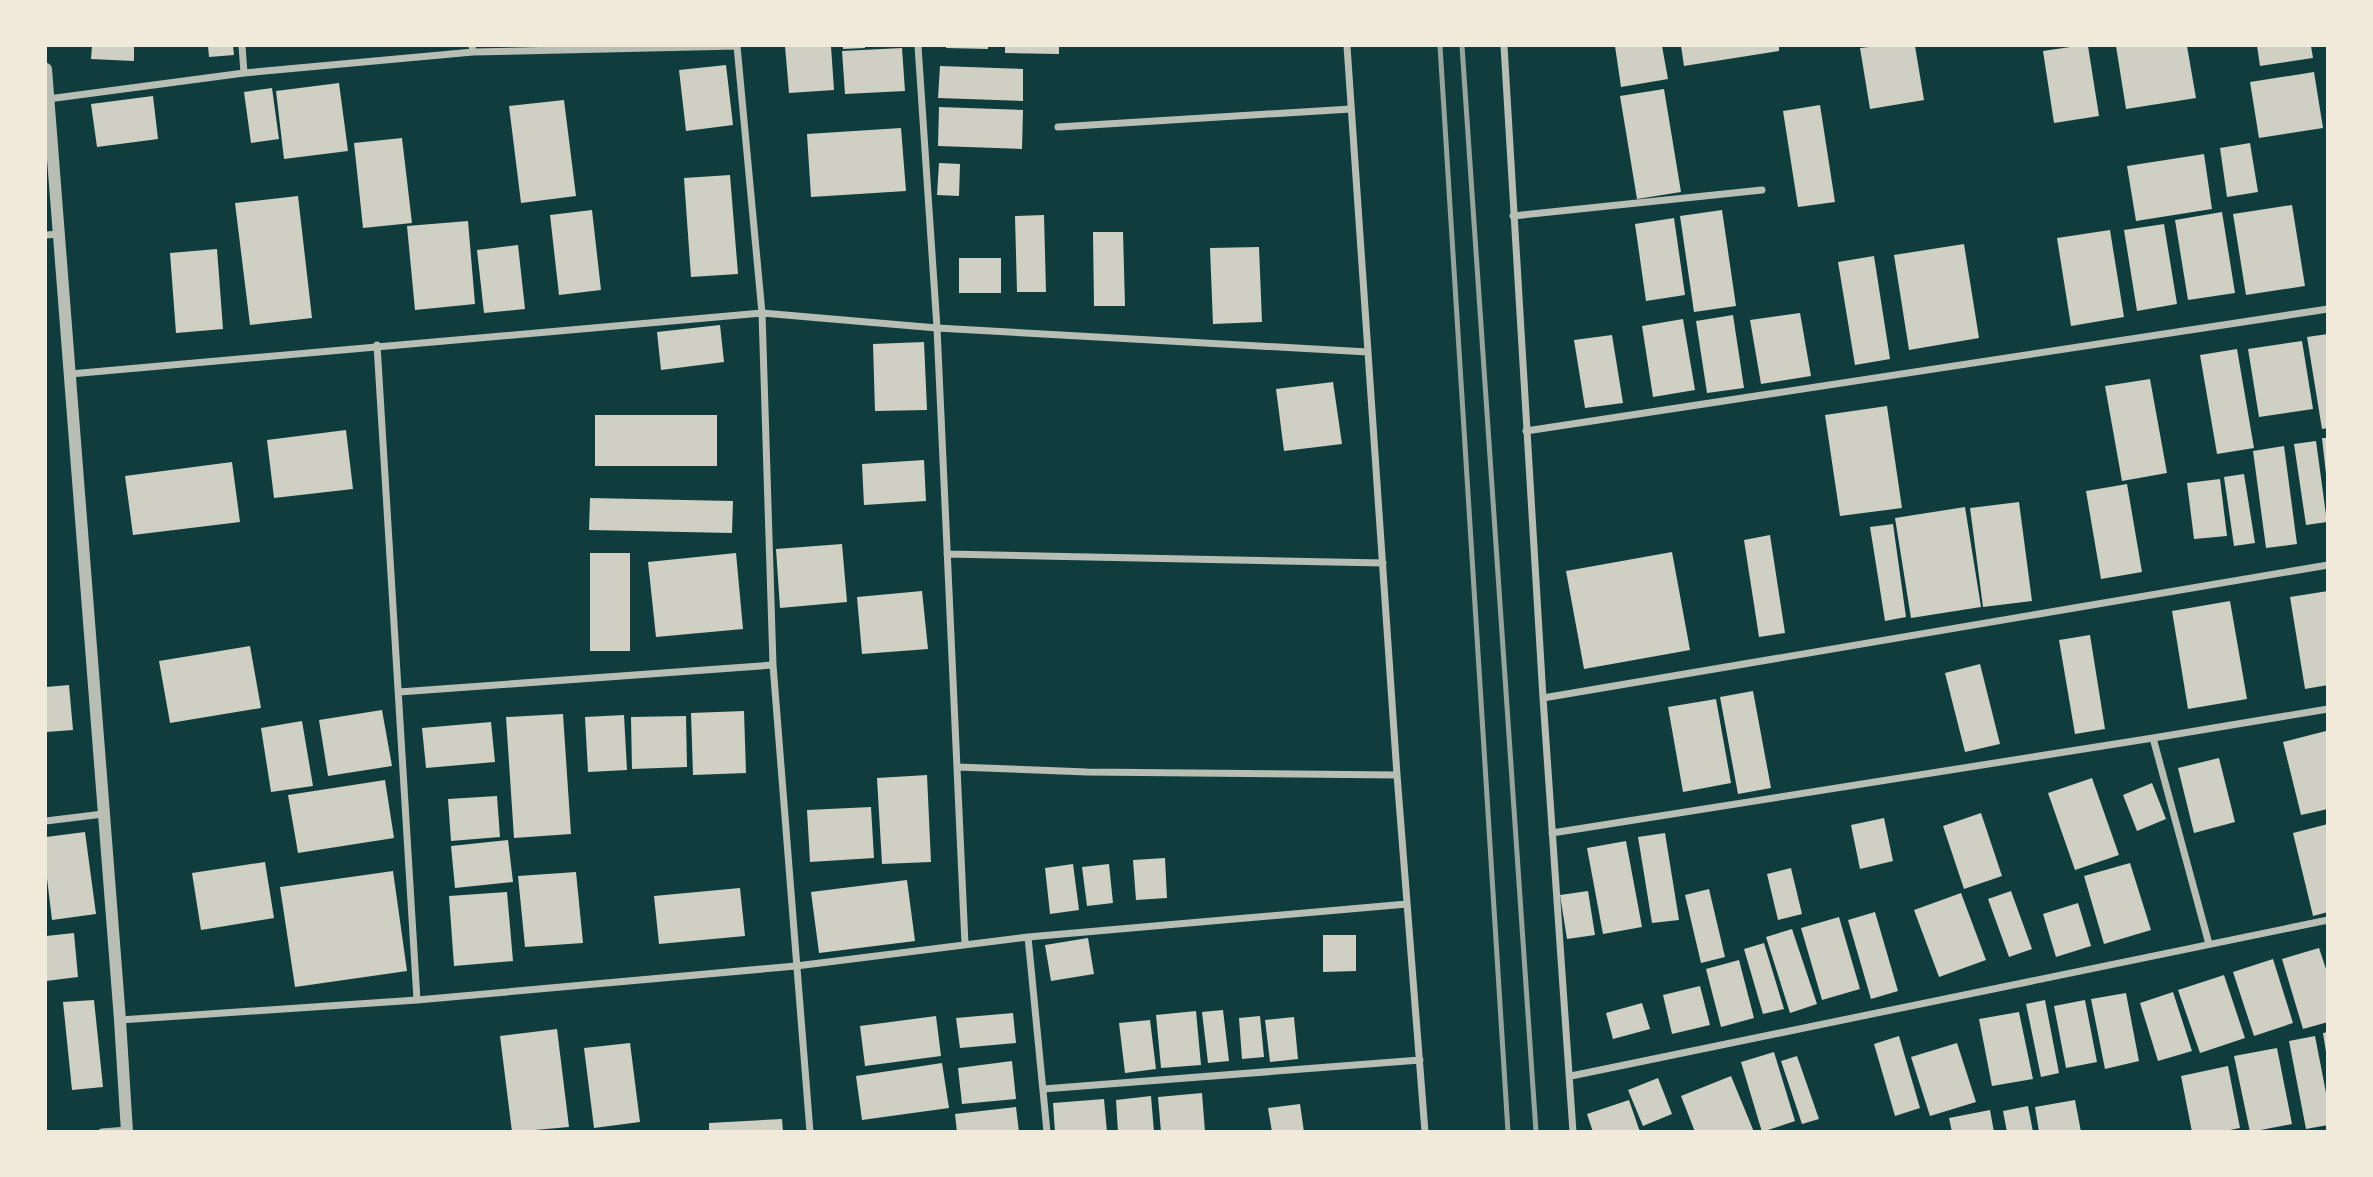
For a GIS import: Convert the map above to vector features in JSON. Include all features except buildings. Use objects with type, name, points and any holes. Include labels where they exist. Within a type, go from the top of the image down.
[{"type":"street","points":[[242,46],[244,73]]},
{"type":"street","points":[[48,99],[244,73],[473,49],[737,46],[762,313],[773,665],[810,1132]]},
{"type":"street","points":[[918,46],[937,328],[965,944]]},
{"type":"street","points":[[1347,46],[1397,775],[1425,1132]]},
{"type":"street","points":[[1504,46],[1526,431],[1573,1132]]},
{"type":"street","points":[[46,69],[52,234],[70,374],[127,1130],[102,1132]]},
{"type":"street","points":[[1058,127],[1352,109]]},
{"type":"street","points":[[1513,216],[1762,190]]},
{"type":"street","points":[[1526,431],[2328,309]]},
{"type":"street","points":[[70,374],[762,313],[937,328],[1368,352]]},
{"type":"street","points":[[377,345],[417,1000]]},
{"type":"street","points":[[947,554],[1383,563]]},
{"type":"street","points":[[1543,698],[2328,565]]},
{"type":"street","points":[[399,692],[773,665]]},
{"type":"street","points":[[1552,833],[2328,709]]},
{"type":"street","points":[[2153,738],[2209,944]]},
{"type":"street","points":[[957,767],[1087,772],[1397,775]]},
{"type":"street","points":[[46,821],[103,814]]},
{"type":"street","points":[[120,1020],[417,1000],[796,966],[1028,937],[1407,904]]},
{"type":"street","points":[[1571,1076],[2328,920]]},
{"type":"street","points":[[1028,937],[1047,1132]]},
{"type":"street","points":[[1043,1089],[1420,1060]]},
{"type":"railway","points":[[1440,46],[1508,1132]]},
{"type":"railway","points":[[1462,46],[1536,1132]]}]
